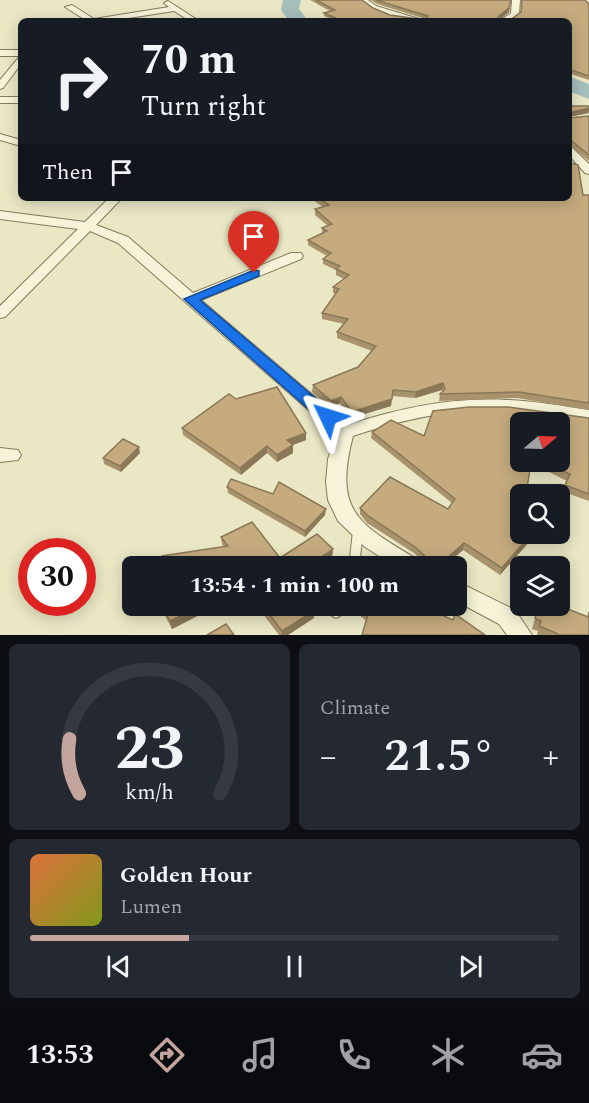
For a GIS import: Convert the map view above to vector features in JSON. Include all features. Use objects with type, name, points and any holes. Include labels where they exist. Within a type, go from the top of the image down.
[{"type":"street","points":[[164,0],[191,18]]},
{"type":"street","points":[[364,0],[373,9],[410,18]]},
{"type":"street","points":[[509,18],[515,14],[516,0]]},
{"type":"street","points":[[69,7],[89,18]]},
{"type":"street","points":[[113,18],[176,8]]},
{"type":"street","points":[[0,52],[18,53]]},
{"type":"street","points":[[1,84],[18,62]]},
{"type":"street","points":[[0,100],[18,100]]},
{"type":"street","points":[[0,137],[18,142]]},
{"type":"street","points":[[572,152],[584,168]]},
{"type":"street","points":[[0,314],[113,201]]},
{"type":"street","points":[[0,215],[88,226],[123,240],[345,432]]},
{"type":"street","points":[[191,299],[296,256]]},
{"type":"street","points":[[345,432],[392,417],[455,406],[493,405],[589,416]]},
{"type":"street","points":[[345,432],[334,475],[335,495],[345,519],[369,539],[396,556]]},
{"type":"street","points":[[467,596],[507,617],[521,635]]},
{"type":"lane","points":[[355,556],[358,530]]},
{"type":"building","points":[[316,0],[362,0],[373,8],[390,15],[412,18],[335,18],[324,13],[335,10]]},
{"type":"building","points":[[376,0],[511,0],[509,8],[498,17],[502,18],[427,18],[428,16]]},
{"type":"building","points":[[522,0],[585,0],[589,4],[589,76],[572,70],[572,18],[513,18],[521,12]]},
{"type":"building","points":[[572,106],[589,106],[589,108],[572,112]]},
{"type":"building","points":[[589,116],[589,155],[572,141],[572,118]]},
{"type":"building","points":[[572,163],[578,165],[583,195],[589,195],[589,403],[519,392],[440,394],[445,389],[443,383],[416,392],[393,390],[392,399],[352,412],[341,397],[331,401],[313,385],[358,367],[376,346],[337,332],[348,319],[322,313],[339,289],[333,287],[349,275],[336,269],[340,266],[323,259],[331,253],[308,240],[327,231],[322,228],[332,224],[315,209],[329,205],[323,201],[572,201]]},
{"type":"building","points":[[277,387],[306,433],[287,440],[293,445],[277,455],[267,446],[240,468],[182,428],[229,394],[236,399]]},
{"type":"building","points":[[469,407],[508,407],[545,412],[510,412],[510,472],[529,472],[528,484],[510,484],[510,544],[522,544],[502,568],[464,543],[449,556],[425,556],[360,508],[390,477],[448,509],[455,499],[372,432],[391,420],[424,436],[433,411]]},
{"type":"building","points":[[570,415],[589,418],[589,494],[565,484],[570,474],[566,472],[570,472]]},
{"type":"building","points":[[123,439],[139,447],[120,466],[103,458]]},
{"type":"building","points":[[231,479],[273,494],[279,482],[326,509],[305,531],[227,487]]},
{"type":"building","points":[[252,522],[278,556],[162,556],[228,546],[221,537]]},
{"type":"building","points":[[317,534],[333,549],[323,556],[283,556]]},
{"type":"building","points":[[570,610],[588,617],[589,612],[589,635],[558,635],[539,626],[541,621],[535,618],[536,616],[570,616]]},
{"type":"building","points":[[167,616],[180,616],[170,621]]},
{"type":"building","points":[[271,616],[306,616],[282,631]]},
{"type":"building","points":[[367,616],[444,616],[453,620],[454,616],[458,616],[485,635],[362,635]]},
{"type":"building","points":[[226,624],[234,635],[207,635]]},
{"type":"waterway","points":[[292,0],[290,10],[297,18]]},
{"type":"waterway","points":[[572,85],[589,92]]},
{"type":"route","points":[[254,273],[191,299],[328,417]]}]
